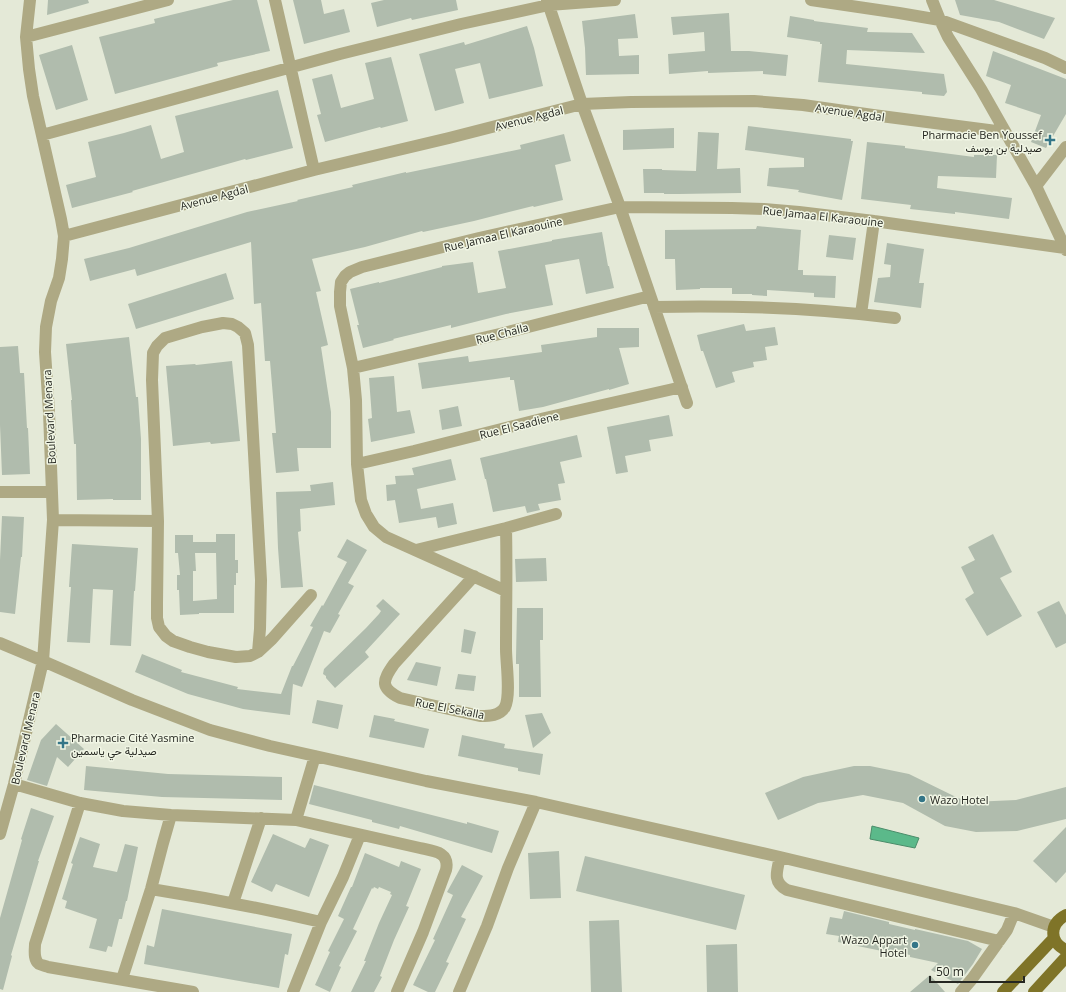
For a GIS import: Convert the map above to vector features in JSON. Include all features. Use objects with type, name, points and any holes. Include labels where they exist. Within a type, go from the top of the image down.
[{"type":"main road","points":[[1003,992],[1054,932],[1057,922],[1066,915]]},
{"type":"main road","points":[[1054,932],[1056,943],[1066,950]]},
{"type":"main road","points":[[1034,992],[1066,957]]},
{"type":"street","name":"Boulevard Menara","points":[[0,834],[14,784],[43,661],[53,520],[45,352],[46,327],[62,259],[64,236],[29,69],[26,37],[30,0]]},
{"type":"street","points":[[26,37],[168,0]]},
{"type":"street","points":[[275,0],[314,170]]},
{"type":"street","points":[[42,135],[290,67],[548,2],[615,0]]},
{"type":"street","points":[[811,0],[940,20],[1045,58],[1066,68]]},
{"type":"street","points":[[932,0],[948,37],[981,89],[1004,132],[1036,186],[1066,249]]},
{"type":"street","points":[[548,2],[687,404]]},
{"type":"street","name":"Avenue Agdal","points":[[64,236],[314,170],[449,138],[582,104],[754,101],[803,105],[1004,132]]},
{"type":"street","points":[[1036,186],[1066,147]]},
{"type":"street","name":"Rue Jamaa El Karaouine","points":[[506,591],[386,537],[374,527],[366,514],[361,500],[356,464],[356,400],[353,368],[340,306],[342,282],[345,276],[350,272],[479,238],[620,207],[732,208],[799,212],[874,221],[1066,249]]},
{"type":"street","points":[[861,314],[874,221]]},
{"type":"street","name":"Rue Challa","points":[[353,368],[504,333],[652,302],[690,306],[790,309],[895,318]]},
{"type":"street","points":[[258,652],[261,580],[248,345],[244,333],[238,327],[232,324],[223,323],[202,327],[165,338],[157,346],[153,353],[152,380],[158,521],[157,618],[159,627],[162,632],[173,641],[190,647],[208,652],[236,656],[250,656],[258,652],[272,639],[311,595]]},
{"type":"street","name":"Rue El Saadiene","points":[[356,464],[545,418],[682,387]]},
{"type":"street","points":[[0,492],[52,492]]},
{"type":"street","points":[[416,550],[556,514]]},
{"type":"street","points":[[53,520],[158,521]]},
{"type":"street","name":"Rue El Sekalla","points":[[474,576],[394,664],[387,674],[385,682],[385,686],[389,692],[400,698],[480,716],[494,715],[504,709],[508,689],[506,528]]},
{"type":"street","points":[[0,643],[132,700],[210,730],[270,746],[426,781],[536,802],[1014,913],[1054,932]]},
{"type":"street","points":[[296,820],[315,756]]},
{"type":"street","points":[[14,784],[80,803],[122,811],[171,815],[296,820],[420,848],[444,855],[447,862],[446,870],[423,932],[397,992]]},
{"type":"street","points":[[458,992],[487,926],[508,868],[536,802]]},
{"type":"street","points":[[80,803],[35,944],[35,959],[38,964],[48,967],[193,992]]},
{"type":"street","points":[[122,979],[151,889],[171,815]]},
{"type":"street","points":[[232,903],[261,818]]},
{"type":"street","points":[[293,992],[321,922],[343,876],[360,835]]},
{"type":"street","points":[[780,858],[777,879],[779,884],[787,890],[999,941]]},
{"type":"street","points":[[151,889],[280,912],[321,922]]},
{"type":"street","points":[[961,992],[999,941],[1014,913]]},
{"type":"shaded area","points":[[872,826],[919,838],[915,848],[870,839]]},
{"type":"building","points":[[48,0],[88,0],[89,3],[47,15]]},
{"type":"building","points":[[233,0],[257,0],[270,51],[217,63],[218,66],[115,94],[99,37],[155,23],[154,19]]},
{"type":"building","points":[[293,0],[321,0],[324,14],[344,9],[350,32],[304,44]]},
{"type":"building","points":[[384,0],[456,0],[458,10],[412,20],[411,18],[377,27],[371,3]]},
{"type":"building","points":[[955,0],[994,0],[1055,18],[1044,39],[999,22],[960,15]]},
{"type":"building","points":[[729,13],[731,51],[749,51],[788,55],[786,76],[763,74],[763,71],[708,73],[708,71],[669,74],[668,54],[705,51],[704,32],[673,35],[671,17]]},
{"type":"building","points":[[635,14],[638,38],[618,39],[619,56],[639,55],[639,74],[586,75],[582,21]]},
{"type":"building","points":[[790,16],[814,21],[868,28],[867,32],[912,33],[925,53],[847,50],[846,64],[944,74],[947,92],[944,96],[922,94],[922,92],[818,82],[822,44],[820,44],[820,42],[787,37]]},
{"type":"building","points":[[527,26],[543,86],[489,99],[480,63],[455,69],[464,103],[435,111],[419,54],[464,42],[465,45]]},
{"type":"building","points":[[72,45],[88,100],[56,110],[39,55]]},
{"type":"building","points":[[993,51],[1066,79],[1066,114],[1046,148],[1031,142],[1041,115],[1005,103],[1011,85],[986,76]]},
{"type":"building","points":[[391,57],[408,121],[325,142],[317,115],[321,114],[312,79],[332,74],[341,108],[374,99],[365,63]]},
{"type":"building","points":[[278,90],[293,148],[245,159],[132,191],[133,192],[72,208],[66,185],[96,177],[88,142],[151,125],[161,159],[184,152],[175,116]]},
{"type":"building","points":[[748,126],[851,139],[851,141],[853,141],[842,200],[798,192],[799,190],[767,186],[769,168],[804,167],[804,158],[745,150]]},
{"type":"building","points":[[674,128],[674,148],[623,150],[623,130]]},
{"type":"building","points":[[698,132],[719,133],[717,169],[740,168],[741,193],[644,193],[643,169],[696,171]]},
{"type":"building","points":[[564,134],[571,161],[555,165],[563,200],[474,221],[422,231],[365,247],[312,259],[321,291],[316,292],[328,345],[321,347],[331,412],[331,448],[297,448],[299,471],[276,473],[272,433],[276,433],[270,361],[265,361],[261,303],[254,304],[251,242],[137,276],[135,269],[90,281],[84,259],[129,248],[247,212],[298,201],[297,200],[353,187],[352,185],[406,172],[521,149],[520,145]]},
{"type":"building","points":[[867,142],[905,146],[905,148],[974,157],[974,155],[997,155],[996,178],[938,176],[937,188],[1012,198],[1009,219],[955,212],[955,214],[910,209],[911,205],[861,199]]},
{"type":"building","points":[[757,226],[801,230],[798,270],[803,270],[803,275],[836,276],[835,298],[814,297],[814,293],[767,290],[767,296],[732,294],[732,288],[676,290],[675,259],[665,259],[665,230],[756,229]]},
{"type":"building","points":[[602,232],[608,266],[614,288],[586,294],[579,259],[545,265],[553,305],[506,314],[451,328],[451,325],[363,348],[350,289],[379,283],[442,266],[473,262],[478,293],[506,288],[498,251]]},
{"type":"building","points":[[829,235],[856,238],[853,260],[826,257]]},
{"type":"building","points":[[887,243],[924,249],[919,283],[924,283],[921,308],[874,302],[878,278],[890,277],[891,265],[884,264]]},
{"type":"building","points":[[226,273],[234,299],[136,329],[128,304]]},
{"type":"building","points":[[744,324],[746,331],[775,327],[778,345],[765,347],[767,360],[753,362],[754,367],[732,372],[735,382],[716,388],[703,351],[701,351],[697,335]]},
{"type":"building","points":[[597,328],[639,328],[639,347],[619,348],[629,384],[543,407],[519,411],[514,380],[510,380],[510,377],[422,389],[418,363],[468,356],[469,362],[542,352],[541,345],[597,337]]},
{"type":"building","points":[[129,337],[136,397],[138,397],[141,439],[141,500],[77,500],[76,444],[74,444],[72,400],[66,344]]},
{"type":"building","points":[[18,346],[20,373],[24,373],[30,474],[2,475],[0,425],[0,347]]},
{"type":"building","points":[[232,361],[240,441],[211,444],[210,442],[173,446],[166,366],[196,365]]},
{"type":"building","points":[[394,376],[397,412],[410,410],[415,433],[371,442],[368,419],[372,418],[369,378]]},
{"type":"building","points":[[458,406],[462,426],[442,430],[439,410]]},
{"type":"building","points":[[669,415],[673,436],[649,440],[651,451],[625,456],[628,472],[616,474],[607,427]]},
{"type":"building","points":[[577,435],[582,457],[560,462],[565,483],[558,484],[561,500],[538,504],[540,510],[527,513],[525,506],[493,512],[480,458]]},
{"type":"building","points":[[451,459],[456,480],[417,489],[421,509],[453,503],[457,524],[438,528],[436,517],[399,523],[395,500],[387,501],[386,485],[396,484],[395,476],[414,475],[412,468]]},
{"type":"building","points":[[333,482],[335,505],[300,509],[301,531],[298,532],[303,587],[281,588],[276,492],[311,491],[310,485]]},
{"type":"building","points":[[2,516],[24,517],[22,557],[15,614],[0,612]]},
{"type":"building","points":[[216,534],[235,534],[235,560],[238,560],[238,573],[236,573],[236,585],[234,585],[234,613],[199,613],[180,615],[177,575],[180,575],[178,553],[175,553],[175,535],[193,535],[193,542],[216,542]],"holes":[[[195,553],[216,553],[217,599],[193,601],[193,571],[196,571]]]},
{"type":"building","points":[[993,534],[1012,572],[1000,578],[1022,616],[987,636],[965,599],[974,593],[961,567],[975,560],[968,547]]},
{"type":"building","points":[[347,539],[367,550],[348,583],[354,586],[338,614],[340,615],[330,633],[324,631],[302,687],[293,684],[290,715],[243,709],[188,694],[135,672],[142,654],[182,670],[181,672],[238,687],[237,689],[281,694],[292,666],[313,627],[310,626],[322,605],[323,606],[347,562],[337,557]]},
{"type":"building","points":[[72,544],[138,548],[131,646],[110,645],[113,590],[93,589],[90,643],[67,642]]},
{"type":"building","points":[[546,558],[547,581],[516,582],[515,559]]},
{"type":"building","points":[[383,599],[400,614],[365,652],[369,657],[335,688],[323,674],[324,669],[379,614],[381,611],[376,606]]},
{"type":"building","points":[[1059,601],[1066,615],[1066,643],[1056,648],[1037,612]]},
{"type":"building","points":[[517,608],[543,608],[543,640],[540,640],[541,697],[519,697],[519,664],[516,664]]},
{"type":"building","points":[[464,629],[476,632],[471,654],[461,652]]},
{"type":"building","points":[[416,662],[441,667],[437,686],[407,680]]},
{"type":"building","points":[[458,674],[476,676],[474,691],[455,689]]},
{"type":"building","points":[[317,700],[343,705],[338,729],[312,723]]},
{"type":"building","points":[[542,713],[551,733],[533,748],[525,715]]},
{"type":"building","points":[[374,715],[395,719],[394,721],[429,729],[424,748],[369,737]]},
{"type":"building","points":[[56,724],[84,749],[68,767],[57,757],[47,786],[27,780],[41,740]]},
{"type":"building","points":[[462,735],[505,744],[504,748],[543,754],[540,775],[518,771],[518,768],[458,756]]},
{"type":"building","points":[[86,766],[168,774],[282,777],[282,800],[162,797],[84,790]]},
{"type":"building","name":"Wazo Hotel","points":[[854,766],[870,766],[909,774],[958,798],[972,802],[1016,800],[1066,787],[1066,819],[1017,831],[976,832],[945,826],[903,803],[863,795],[818,803],[778,820],[765,793],[803,777]]},
{"type":"building","points":[[314,785],[499,831],[492,853],[400,826],[399,829],[372,822],[372,820],[309,804]]},
{"type":"building","points":[[31,808],[54,816],[38,861],[11,955],[3,990],[0,989],[0,918],[22,840],[21,839]]},
{"type":"building","points":[[1066,827],[1066,872],[1056,883],[1033,861]]},
{"type":"building","points":[[273,834],[305,848],[310,838],[329,845],[309,897],[276,884],[272,892],[251,882]]},
{"type":"building","points":[[80,837],[100,844],[93,867],[117,872],[125,844],[138,847],[122,919],[119,919],[112,947],[108,946],[106,952],[89,948],[97,919],[65,908],[67,901],[62,899],[73,864],[71,863]]},
{"type":"building","points":[[559,851],[561,898],[530,899],[528,853]]},
{"type":"building","points":[[365,853],[399,867],[401,861],[421,869],[406,906],[409,907],[380,976],[382,977],[374,992],[351,992],[366,961],[364,961],[392,895],[390,894],[391,892],[379,887],[378,889],[374,887],[373,889],[372,888],[353,929],[357,931],[339,966],[341,967],[330,992],[315,985],[330,952],[328,951],[344,919],[338,916],[352,887]]},
{"type":"building","points":[[585,856],[745,895],[736,930],[576,891]]},
{"type":"building","points":[[462,865],[483,876],[461,917],[466,919],[446,962],[449,963],[435,992],[428,992],[413,985],[435,940],[433,939],[453,895],[447,892]]},
{"type":"building","points":[[162,909],[292,934],[288,955],[285,954],[279,988],[144,964],[147,945],[154,947]]},
{"type":"building","name":"Wazo Appart Hotel","points":[[844,911],[889,922],[889,924],[968,941],[982,949],[958,984],[931,970],[938,963],[883,949],[882,951],[838,942],[839,936],[826,934],[830,917],[842,919]]},
{"type":"building","points":[[619,920],[622,992],[591,992],[589,921]]},
{"type":"building","points":[[737,944],[738,992],[707,992],[706,945]]},
{"type":"building","name":"Wazo Appart Hotel","points":[[930,975],[945,992],[910,992]]},
{"type":"place","name":"Pharmacie Ben Youssef صيدلية بن يوسف","points":[[1050,140]]},
{"type":"place","name":"Pharmacie Cité Yasmine صيدلية حي ياسمين","points":[[63,743]]},
{"type":"place","name":"Wazo Hotel","points":[[922,799]]},
{"type":"place","name":"Wazo Appart Hotel","points":[[915,945]]}]
